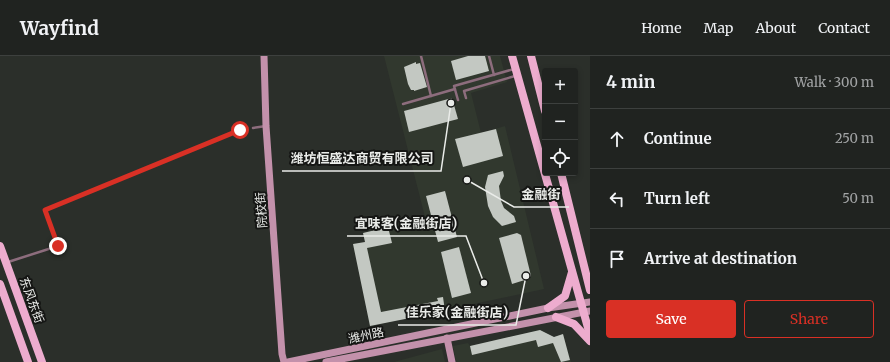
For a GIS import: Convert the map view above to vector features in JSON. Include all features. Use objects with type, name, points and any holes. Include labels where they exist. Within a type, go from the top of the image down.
[{"type":"main road","name":"院校街","points":[[264,56],[266,126],[282,354],[284,362]]},
{"type":"main road","points":[[512,56],[573,271],[586,302],[590,335]]},
{"type":"main road","points":[[531,56],[543,104]]},
{"type":"main road","points":[[561,176],[590,290]]},
{"type":"main road","name":"东风东街","points":[[0,246],[42,362]]},
{"type":"main road","points":[[548,308],[565,296],[573,271]]},
{"type":"main road","name":"东风东街","points":[[0,284],[28,362]]},
{"type":"main road","name":"潍州路","points":[[288,362],[548,308],[586,302]]},
{"type":"main road","name":"潍州路","points":[[326,362],[587,311]]},
{"type":"main road","points":[[556,317],[574,324],[590,340]]},
{"type":"main road","points":[[446,338],[452,362]]},
{"type":"lane","points":[[421,56],[431,96]]},
{"type":"lane","points":[[489,56],[494,75]]},
{"type":"lane","points":[[458,100],[454,86],[494,75],[516,72]]},
{"type":"lane","points":[[466,98],[464,91],[516,72]]},
{"type":"lane","points":[[403,104],[455,89]]},
{"type":"lane","points":[[253,128],[266,126]]},
{"type":"lane","points":[[6,263],[58,246],[45,210],[240,130]]},
{"type":"shaded area","points":[[384,56],[500,56],[507,82],[471,93],[481,133],[505,126],[544,289],[370,326],[353,244],[365,242],[363,233],[425,217]]},
{"type":"shaded area","points":[[540,330],[554,337],[563,334],[571,362],[456,362],[453,346],[468,343],[470,346]]},
{"type":"shaded area","points":[[442,349],[445,362],[394,362]]},
{"type":"building","points":[[468,56],[485,56],[489,71],[456,80],[451,61]]},
{"type":"building","points":[[416,62],[416,64],[420,63],[427,87],[414,91],[411,90],[408,84],[404,67]]},
{"type":"building","points":[[452,98],[458,119],[409,132],[404,111]]},
{"type":"building","points":[[496,129],[503,156],[463,167],[455,139]]},
{"type":"building","points":[[503,171],[504,176],[499,186],[501,201],[504,208],[514,216],[516,222],[502,226],[493,217],[488,206],[485,187],[488,175]]},
{"type":"building","points":[[445,191],[457,237],[438,242],[426,196]]},
{"type":"building","points":[[388,227],[392,243],[367,248],[381,312],[438,301],[437,298],[443,297],[445,311],[370,326],[353,244],[365,242],[363,233]]},
{"type":"building","points":[[517,233],[521,235],[531,276],[528,279],[512,284],[499,238]]},
{"type":"building","points":[[459,247],[471,293],[452,298],[441,252]]},
{"type":"building","points":[[540,330],[554,337],[563,334],[570,360],[561,362],[553,343],[538,347],[536,340],[472,355],[470,346]]},
{"type":"place","name":"潍坊恒盛达商贸有限公司","points":[[451,103]]},
{"type":"place","name":"金融街","points":[[467,180]]},
{"type":"place","name":"佳乐家(金融街店)","points":[[526,276]]},
{"type":"place","name":"宜味客(金融街店)","points":[[484,283]]},
{"type":"route","points":[[58,246],[45,210],[240,130]]}]
